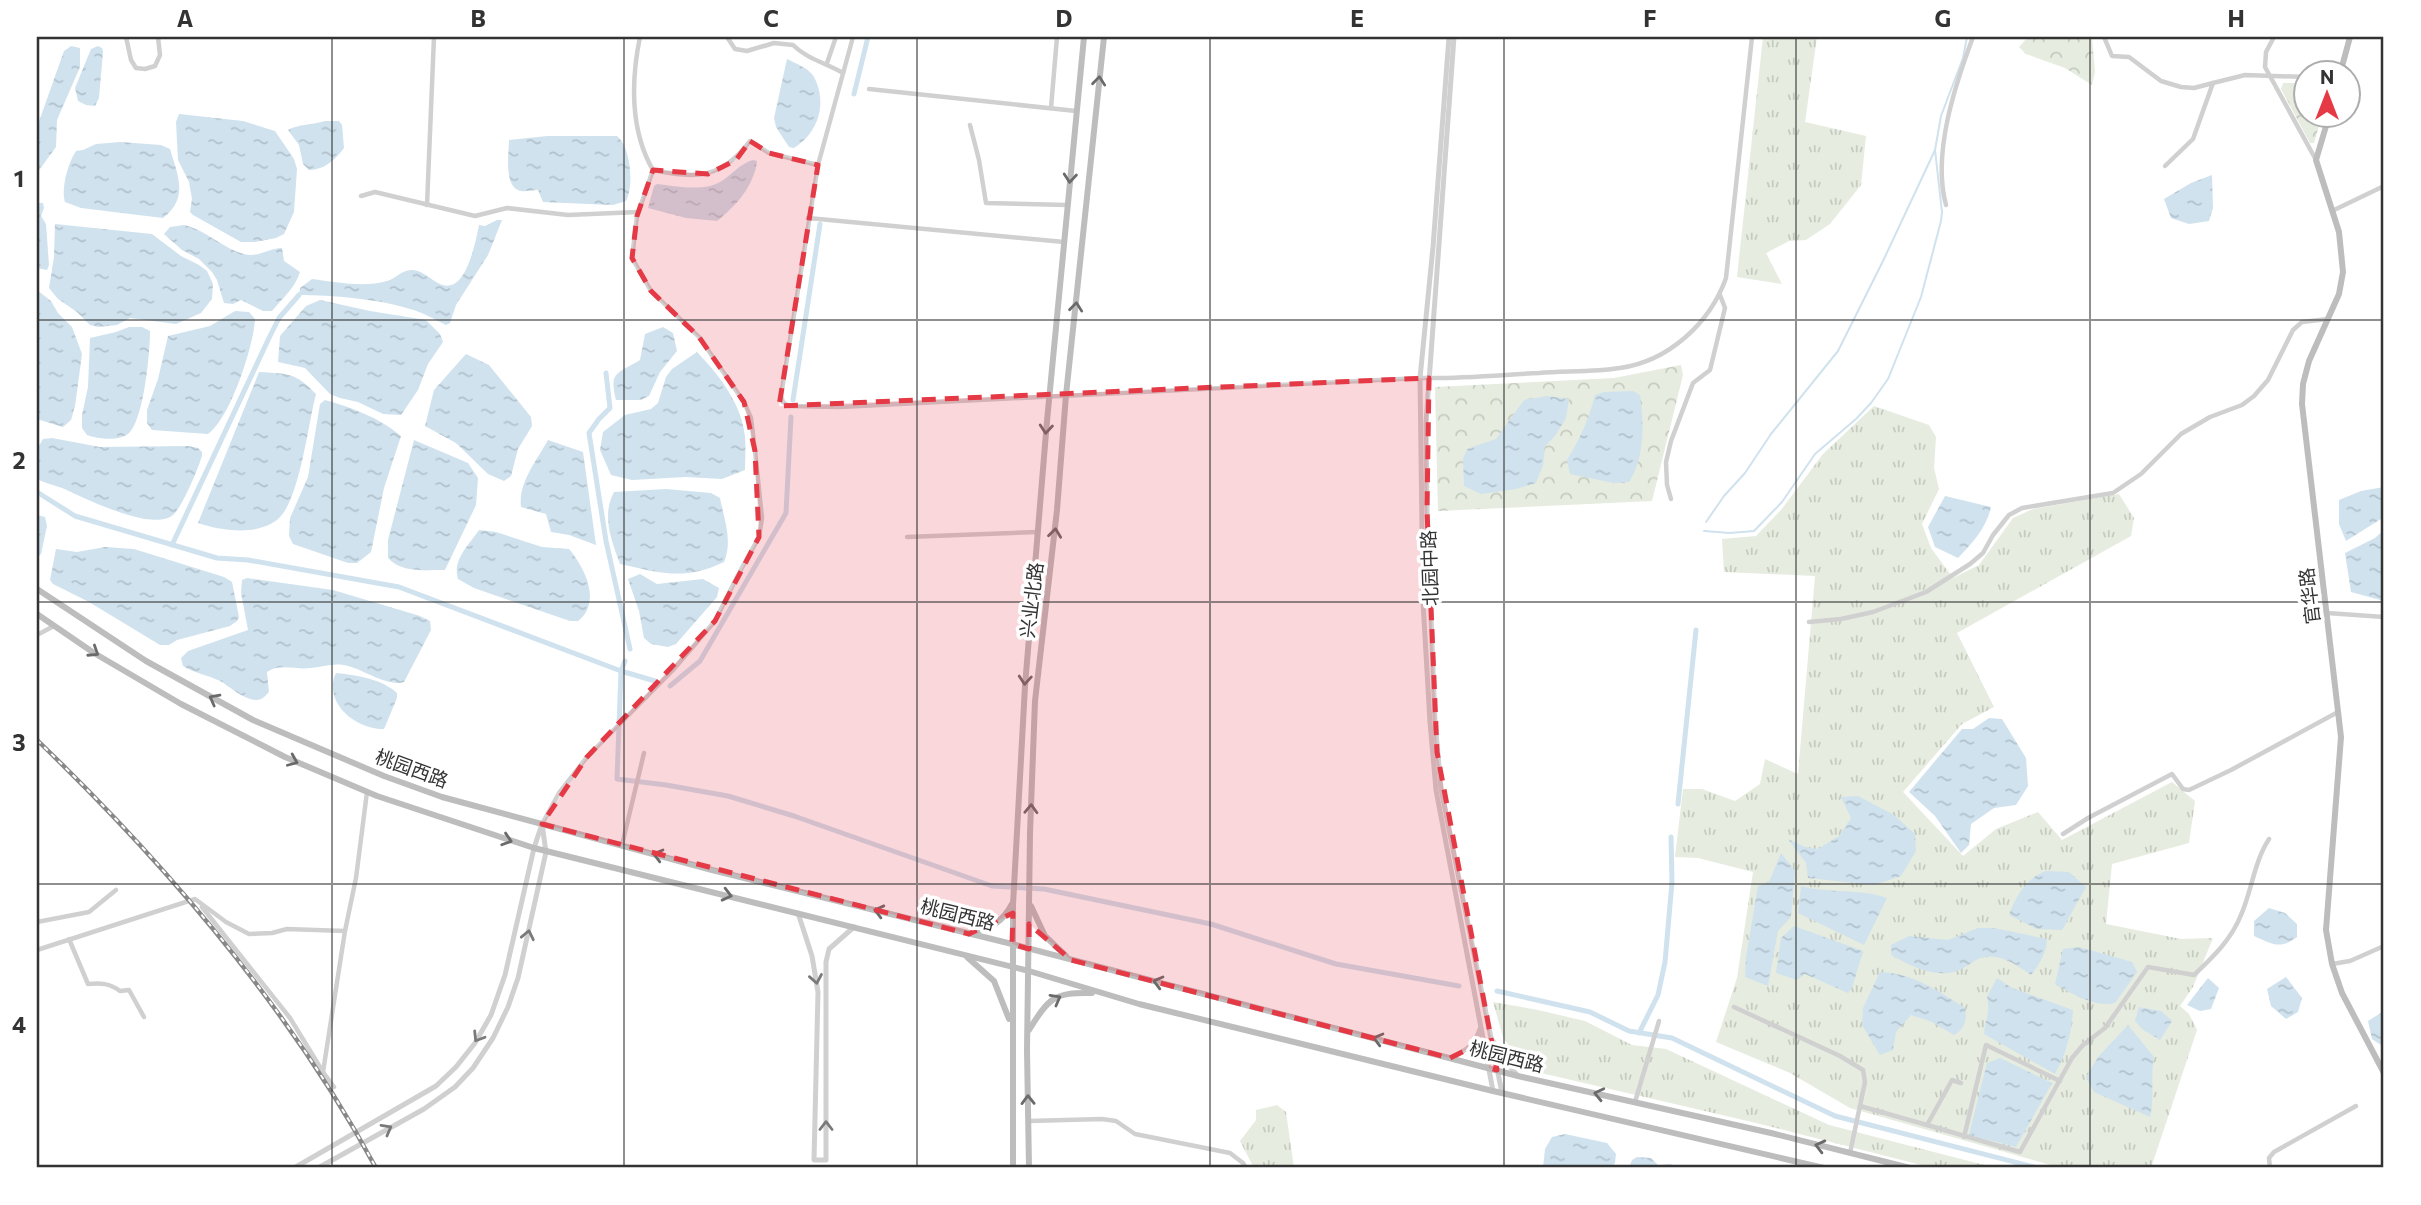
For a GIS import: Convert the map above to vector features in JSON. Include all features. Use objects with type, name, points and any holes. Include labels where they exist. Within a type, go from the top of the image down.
[{"type":"main road","name":"兴业北路","points":[[1013,1168],[1013,902],[1025,686],[1049,396],[1084,37]]},
{"type":"main road","name":"兴业北路","points":[[1030,1168],[1029,901],[1035,701],[1058,510],[1066,395],[1104,37]]},
{"type":"main road","points":[[2344,60],[2350,37]]},
{"type":"main road","points":[[2316,160],[2325,130]]},
{"type":"main road","name":"官华路","points":[[2316,160],[2339,232],[2343,272],[2339,294],[2309,361],[2303,384],[2302,404],[2342,737],[2326,930],[2332,964],[2342,993],[2384,1073]]},
{"type":"main road","name":"桃园西路","points":[[37,589],[146,661],[253,720],[384,776],[442,797],[1518,1076],[1910,1168]]},
{"type":"main road","name":"桃园西路","points":[[37,614],[113,664],[214,722],[285,757],[367,792],[546,852],[1029,971],[1099,994],[1493,1091],[1824,1168]]},
{"type":"main road","points":[[1029,901],[1045,936],[1071,960]]},
{"type":"main road","points":[[969,933],[992,927],[1005,918],[1013,902]]},
{"type":"main road","points":[[966,956],[994,981],[1012,1027]]},
{"type":"main road","points":[[1028,1031],[1041,1010],[1060,995],[1099,994]]},
{"type":"street","points":[[126,37],[131,60],[136,68],[145,69],[155,66],[160,55],[158,37]]},
{"type":"street","points":[[427,205],[434,37]]},
{"type":"street","points":[[630,37],[640,39],[634,102],[640,138],[653,170],[676,175],[708,174],[736,160],[750,141],[769,153],[818,165]]},
{"type":"street","points":[[727,37],[735,49],[747,51],[774,43],[793,45],[803,55],[827,63],[843,73]]},
{"type":"street","points":[[827,63],[836,37]]},
{"type":"street","points":[[853,37],[818,165],[808,218],[780,396],[789,406],[840,407],[1420,378],[1472,378],[1621,368],[1645,361],[1684,339],[1698,326],[1720,294],[1726,278],[1752,37]]},
{"type":"street","points":[[1051,108],[1057,37]]},
{"type":"street","name":"北园中路","points":[[1451,37],[1420,378],[1421,542],[1436,790],[1493,1091]]},
{"type":"street","name":"北园中路","points":[[1451,37],[1429,378],[1427,510],[1437,752],[1446,813],[1502,1093]]},
{"type":"street","points":[[1946,205],[1941,172],[1948,117],[1973,37]]},
{"type":"street","points":[[2104,37],[2112,56],[2129,57],[2161,81],[2181,87],[2194,88],[2245,75],[2292,77]]},
{"type":"street","points":[[2274,37],[2266,52],[2265,67],[2316,160]]},
{"type":"street","points":[[2165,166],[2193,139],[2213,83]]},
{"type":"street","points":[[869,89],[1076,111]]},
{"type":"street","points":[[970,125],[986,203],[1067,205]]},
{"type":"street","points":[[294,1168],[436,1086],[475,1043],[491,1015],[505,975],[534,848],[542,824],[559,793],[587,757],[673,670],[715,621],[759,537],[762,518],[751,418],[744,402],[699,337],[651,291],[632,258],[638,212],[653,170]]},
{"type":"street","points":[[2332,211],[2384,186]]},
{"type":"street","points":[[361,196],[375,192],[475,216],[507,208],[568,215],[638,212]]},
{"type":"street","points":[[808,218],[1064,242]]},
{"type":"street","points":[[1671,499],[1666,462],[1671,441],[1693,383],[1710,370],[1725,308],[1720,294]]},
{"type":"street","points":[[1809,622],[1872,612],[1926,592],[1983,553],[2009,515],[2022,508],[2113,493],[2141,474],[2181,434],[2210,417],[2242,405],[2254,396],[2268,380],[2293,330],[2302,322],[2328,318]]},
{"type":"street","points":[[907,537],[1037,532]]},
{"type":"street","points":[[2327,613],[2384,617]]},
{"type":"street","points":[[37,635],[55,626]]},
{"type":"street","points":[[2063,834],[2124,798],[2172,774],[2183,789],[2189,790],[2338,711]]},
{"type":"street","points":[[622,845],[644,753]]},
{"type":"street","points":[[323,1072],[345,930],[356,878],[367,792]]},
{"type":"street","points":[[318,1168],[424,1109],[455,1087],[474,1068],[493,1038],[518,978],[546,852],[542,824]]},
{"type":"street","points":[[2384,829],[2384,844]]},
{"type":"street","points":[[1860,1106],[2020,1152],[2072,1058],[2083,1045],[2105,1028],[2148,967],[2194,975],[2226,944],[2241,916],[2261,852],[2269,839]]},
{"type":"street","points":[[37,922],[89,912],[116,890]]},
{"type":"street","points":[[195,899],[226,922],[249,934],[287,929],[345,930]]},
{"type":"street","points":[[37,950],[195,899]]},
{"type":"street","points":[[195,899],[290,1018],[334,1087]]},
{"type":"street","points":[[798,913],[812,956],[818,992],[814,1160],[826,1160],[826,962],[829,948],[855,927]]},
{"type":"street","points":[[69,939],[88,984],[102,983],[120,991],[129,990],[144,1017]]},
{"type":"street","points":[[2332,964],[2350,961],[2384,946]]},
{"type":"street","points":[[505,975],[518,978]]},
{"type":"street","points":[[1734,1007],[1840,1056],[1863,1070],[1865,1082],[1850,1153]]},
{"type":"street","points":[[1634,1102],[1658,1021]]},
{"type":"street","points":[[1450,1058],[1476,1041],[1481,1026]]},
{"type":"street","points":[[1490,1035],[1503,1058],[1518,1076]]},
{"type":"street","points":[[1964,1137],[1986,1045],[2060,1081]]},
{"type":"street","points":[[1927,1125],[1952,1080],[1961,1083]]},
{"type":"street","points":[[2270,1168],[2269,1158],[2274,1153],[2356,1106]]},
{"type":"street","points":[[1029,1121],[1116,1121],[1135,1134],[1230,1153],[1246,1168]]},
{"type":"highlighted area","points":[[750,141],[769,153],[818,165],[779,406],[1429,378],[1427,510],[1437,752],[1497,1070],[1489,1068],[1484,1041],[1450,1058],[1071,960],[1029,924],[1029,949],[1012,944],[1013,913],[969,934],[542,824],[587,757],[715,621],[759,537],[755,451],[744,402],[699,337],[651,291],[632,258],[637,216],[653,170],[708,174],[736,160]]},
{"type":"green space","points":[[1763,37],[1817,37],[1805,122],[1866,136],[1861,185],[1830,224],[1806,240],[1789,241],[1766,253],[1782,284],[1737,277]]},
{"type":"green space","points":[[2028,37],[2092,37],[2095,72],[2092,85],[2065,68],[2026,54],[2019,47]]},
{"type":"green space","points":[[2283,83],[2292,83],[2292,109],[2281,89]]},
{"type":"green space","points":[[2303,130],[2318,130],[2314,143],[2310,143]]},
{"type":"green space","points":[[1681,365],[1683,375],[1652,501],[1438,511],[1435,387],[1614,378]]},
{"type":"green space","points":[[1874,406],[1929,425],[1936,437],[1934,468],[1939,489],[1922,524],[1931,548],[1953,578],[1979,565],[2013,518],[2033,509],[2119,494],[2134,518],[2131,536],[1957,633],[1994,707],[1962,724],[1903,792],[1963,856],[1996,829],[2038,812],[2062,840],[2172,782],[2195,801],[2189,843],[2112,864],[2106,924],[2181,939],[2213,938],[2193,987],[2180,1006],[2189,1014],[2197,1030],[2151,1168],[2061,1168],[1850,1108],[1790,1073],[1716,1042],[1737,978],[1753,872],[1698,858],[1675,857],[1683,789],[1702,789],[1735,801],[1760,784],[1765,759],[1798,774],[1815,576],[1724,572],[1722,539],[1756,536],[1781,510],[1823,454]]},
{"type":"green space","points":[[1493,1002],[1585,1021],[1632,1045],[1666,1049],[1829,1125],[1996,1168],[1933,1168],[1752,1122],[1524,1069],[1503,1037]]},
{"type":"green space","points":[[1277,1105],[1286,1112],[1294,1168],[1254,1168],[1240,1141],[1256,1120],[1256,1110]]},
{"type":"water","points":[[71,46],[80,48],[80,67],[57,120],[56,147],[37,173],[37,127],[64,51]]},
{"type":"water","points":[[98,46],[103,52],[99,98],[95,106],[86,105],[78,101],[75,88],[91,49]]},
{"type":"water","points":[[787,59],[812,74],[820,97],[815,126],[794,148],[789,147],[776,127],[774,118]]},
{"type":"water","points":[[179,114],[243,121],[275,131],[294,159],[297,169],[294,212],[284,234],[255,242],[241,242],[190,212],[192,199],[189,182],[178,160],[176,122]]},
{"type":"water","points":[[325,121],[339,121],[342,125],[344,148],[329,163],[309,170],[303,164],[299,145],[288,130]]},
{"type":"water","points":[[547,136],[617,136],[622,141],[630,167],[630,186],[626,201],[613,205],[543,202],[538,190],[523,191],[515,188],[508,169],[509,140]]},
{"type":"water","points":[[120,142],[161,145],[170,149],[178,177],[179,194],[176,203],[163,218],[81,208],[65,202],[66,176],[76,151],[96,144]]},
{"type":"water","points":[[753,160],[757,161],[748,187],[731,209],[717,221],[686,218],[648,208],[654,186],[657,184],[689,188],[713,185]]},
{"type":"water","points":[[2212,175],[2213,208],[2209,221],[2189,224],[2171,218],[2164,199],[2191,183]]},
{"type":"water","points":[[37,203],[43,203],[44,208],[41,216],[46,224],[49,265],[47,270],[37,268]]},
{"type":"water","points":[[502,220],[488,255],[456,305],[450,323],[446,325],[419,312],[384,303],[299,295],[300,288],[312,279],[369,284],[387,281],[411,270],[443,285],[454,284],[468,266],[479,225],[485,226]]},
{"type":"water","points":[[55,224],[152,234],[207,271],[213,284],[212,299],[201,313],[176,324],[130,318],[117,325],[90,325],[58,299],[49,288]]},
{"type":"water","points":[[184,225],[244,254],[254,255],[282,248],[284,261],[300,272],[298,278],[272,311],[263,311],[241,300],[233,304],[224,303],[212,272],[199,259],[182,250],[164,234],[170,227]]},
{"type":"water","points":[[37,290],[51,301],[72,327],[82,354],[75,406],[71,420],[63,427],[37,419]]},
{"type":"water","points":[[320,300],[426,320],[440,334],[443,342],[428,364],[418,390],[401,415],[383,414],[358,402],[330,394],[305,368],[278,362],[280,336],[306,306]]},
{"type":"water","points":[[235,311],[249,312],[255,319],[254,331],[239,381],[216,426],[208,434],[152,430],[147,423],[147,410],[158,379],[168,336],[210,326]]},
{"type":"water","points":[[129,327],[142,327],[150,331],[145,384],[135,424],[130,432],[121,437],[87,435],[82,428],[82,415],[88,387],[90,338]]},
{"type":"water","points":[[663,327],[673,333],[677,351],[660,372],[649,396],[641,400],[616,400],[614,378],[620,371],[640,360],[645,334]]},
{"type":"water","points":[[697,352],[721,380],[739,413],[745,437],[745,470],[722,479],[686,477],[632,480],[611,475],[600,450],[603,432],[625,415],[651,409],[658,403],[666,377],[672,369]]},
{"type":"water","points":[[466,354],[489,365],[531,417],[532,426],[518,449],[511,476],[504,481],[488,474],[456,443],[425,426],[434,390]]},
{"type":"water","points":[[259,372],[291,376],[316,394],[292,496],[278,519],[260,528],[228,530],[198,523]]},
{"type":"water","points":[[1633,391],[1640,395],[1642,440],[1638,462],[1629,482],[1614,483],[1570,474],[1567,460],[1584,429],[1595,395]]},
{"type":"water","points":[[1547,396],[1569,399],[1566,418],[1545,446],[1543,465],[1536,483],[1481,494],[1464,486],[1463,459],[1467,449],[1496,439],[1524,400]]},
{"type":"water","points":[[325,400],[365,414],[401,436],[384,488],[371,552],[357,563],[348,563],[293,544],[289,536],[290,518],[308,477],[320,404]]},
{"type":"water","points":[[52,438],[100,447],[188,446],[198,448],[202,456],[178,509],[164,519],[151,520],[118,512],[37,479],[37,449],[43,439]]},
{"type":"water","points":[[414,440],[468,463],[478,478],[476,505],[445,570],[407,568],[388,558],[388,540]]},
{"type":"water","points":[[548,440],[583,452],[596,545],[569,535],[551,532],[546,514],[521,507],[525,481]]},
{"type":"water","points":[[2384,487],[2384,517],[2346,541],[2339,524],[2339,500],[2361,491]]},
{"type":"water","points":[[666,489],[711,493],[720,498],[728,538],[724,562],[697,572],[672,574],[620,564],[608,519],[614,492]]},
{"type":"water","points":[[1945,496],[1991,507],[1982,529],[1958,558],[1935,547],[1928,527]]},
{"type":"water","points":[[37,515],[45,517],[47,526],[38,557]]},
{"type":"water","points":[[479,530],[496,532],[542,547],[569,549],[581,566],[588,585],[590,595],[585,613],[578,621],[570,621],[474,588],[458,579],[459,559]]},
{"type":"water","points":[[2384,530],[2384,601],[2351,592],[2345,553],[2375,538]]},
{"type":"water","points":[[105,547],[134,549],[224,577],[232,582],[239,617],[237,621],[230,626],[177,640],[169,645],[160,645],[50,580],[56,549],[77,552]]},
{"type":"water","points":[[640,574],[657,584],[703,579],[719,588],[717,597],[676,644],[668,647],[651,644],[644,638],[639,611],[628,579]]},
{"type":"water","points":[[247,578],[333,590],[420,616],[430,621],[431,630],[404,682],[383,680],[343,665],[277,668],[267,672],[269,692],[261,699],[251,699],[220,681],[183,666],[181,658],[188,651],[248,630],[241,593],[242,580]]},
{"type":"water","points":[[336,673],[376,681],[397,693],[384,729],[363,725],[344,712],[334,694]]},
{"type":"water","points":[[1989,718],[2002,719],[2026,758],[2028,786],[2016,805],[1994,808],[1971,824],[1969,845],[1961,853],[1935,816],[1909,792],[1962,729],[1973,729]]},
{"type":"water","points":[[1858,796],[1894,815],[1915,834],[1916,851],[1901,876],[1874,885],[1808,878],[1806,863],[1788,839],[1805,847],[1818,849],[1839,836],[1851,818],[1841,797]]},
{"type":"water","points":[[1781,853],[1795,871],[1791,917],[1778,931],[1768,986],[1745,977],[1746,957],[1758,886],[1769,882]]},
{"type":"water","points":[[2046,871],[2069,872],[2086,887],[2062,930],[2037,929],[2009,915],[2023,888]]},
{"type":"water","points":[[1801,886],[1887,898],[1864,945],[1798,913]]},
{"type":"water","points":[[2269,908],[2285,913],[2297,924],[2297,937],[2281,945],[2254,936],[2254,921]]},
{"type":"water","points":[[1794,926],[1863,951],[1848,993],[1805,974],[1797,980],[1776,973],[1781,938]]},
{"type":"water","points":[[1978,928],[1994,928],[2047,939],[2046,949],[2031,975],[1998,957],[1983,957],[1956,971],[1940,973],[1918,968],[1891,955],[1891,945],[1909,936],[1948,940]]},
{"type":"water","points":[[2079,947],[2132,962],[2137,972],[2115,1003],[2092,1002],[2055,984],[2063,949]]},
{"type":"water","points":[[1880,972],[1914,979],[1965,1008],[1963,1027],[1954,1035],[1932,1022],[1911,1015],[1896,1032],[1893,1050],[1880,1055],[1862,1025],[1863,1008]]},
{"type":"water","points":[[2286,977],[2302,998],[2298,1012],[2286,1019],[2271,1006],[2267,989]]},
{"type":"water","points":[[1997,978],[2012,988],[2073,1010],[2068,1043],[2055,1074],[1984,1034],[1988,1011],[1987,997]]},
{"type":"water","points":[[2208,978],[2219,988],[2211,1009],[2200,1011],[2187,1005]]},
{"type":"water","points":[[2139,1007],[2161,1011],[2172,1021],[2160,1040],[2142,1029],[2135,1021]]},
{"type":"water","points":[[2384,1011],[2384,1047],[2372,1039],[2368,1021]]},
{"type":"water","points":[[2128,1025],[2154,1057],[2150,1117],[2094,1092],[2086,1077],[2098,1057]]},
{"type":"water","points":[[2000,1058],[2052,1083],[2016,1147],[1969,1135],[1987,1063]]},
{"type":"water","points":[[1565,1134],[1607,1143],[1616,1154],[1615,1163],[1611,1168],[1543,1168],[1545,1149],[1552,1137]]},
{"type":"water","points":[[1637,1157],[1651,1158],[1658,1165],[1671,1164],[1675,1168],[1629,1168],[1632,1160]]},
{"type":"waterway","points":[[854,94],[868,37]]},
{"type":"waterway","points":[[1706,522],[1724,496],[1745,473],[1771,434],[1838,351],[1935,150],[1941,116],[1963,58],[1967,37]]},
{"type":"waterway","points":[[1704,531],[1754,531],[1782,502],[1815,454],[1856,419],[1888,379],[1921,297],[1941,221],[1935,150]]},
{"type":"waterway","points":[[793,400],[820,224]]},
{"type":"waterway","points":[[172,545],[279,318],[299,295]]},
{"type":"waterway","points":[[606,373],[610,408],[589,433],[606,541],[630,649]]},
{"type":"waterway","points":[[670,686],[700,661],[786,513],[791,417]]},
{"type":"waterway","points":[[37,492],[75,516],[217,558],[248,560],[399,587],[621,671],[617,779],[728,796],[794,816],[992,886],[1044,889],[1211,924],[1336,964],[1459,986]]},
{"type":"waterway","points":[[1678,804],[1696,630]]},
{"type":"waterway","points":[[625,661],[621,671],[655,681]]},
{"type":"waterway","points":[[1639,1033],[1658,995],[1665,962],[1672,882],[1671,837]]},
{"type":"waterway","points":[[1497,991],[1590,1012],[1629,1031],[1672,1038],[1835,1116],[2038,1168]]},
{"type":"railway","points":[[37,740],[133,837],[223,941],[305,1051],[376,1168]]}]
